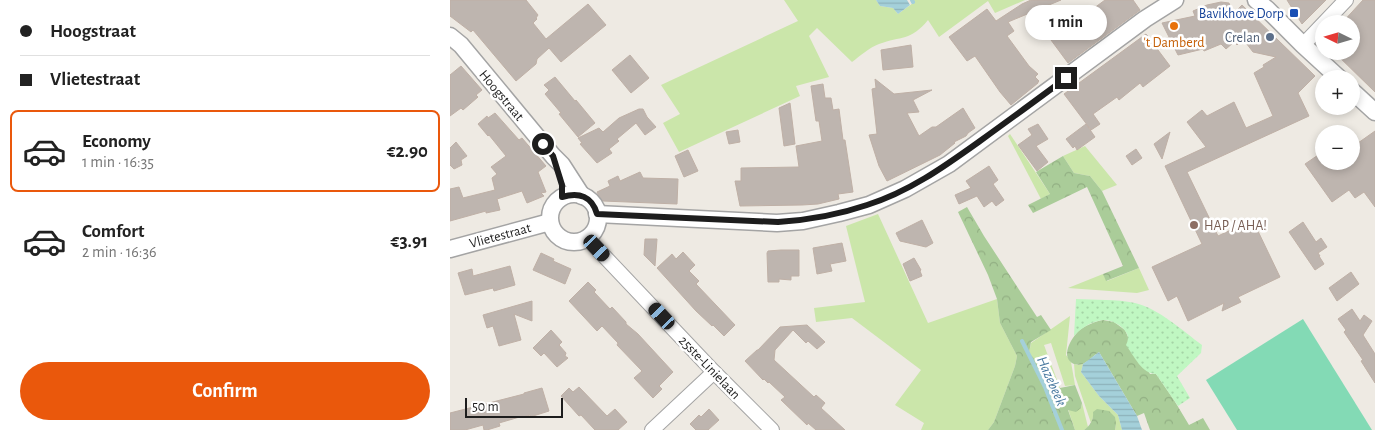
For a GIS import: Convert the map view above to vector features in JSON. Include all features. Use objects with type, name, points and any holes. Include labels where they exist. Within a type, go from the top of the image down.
[{"type":"street","points":[[597,214],[778,222],[803,220],[869,205],[905,189],[949,164],[1145,19],[1175,0]]},
{"type":"street","points":[[1256,0],[1330,70]]},
{"type":"street","points":[[1303,45],[1346,0]]},
{"type":"street","name":"Hoogstraat","points":[[450,36],[460,45],[562,165],[582,196]]},
{"type":"street","points":[[1360,98],[1375,112]]},
{"type":"street","name":"Hoogstraat","points":[[553,156],[562,185],[562,197]]},
{"type":"street","points":[[570,194],[582,196],[592,203],[597,214],[596,227],[587,238],[580,241],[564,240],[553,230],[550,222],[552,207],[562,197],[570,194]]},
{"type":"street","name":"Vlietestraat","points":[[450,248],[550,222]]},
{"type":"street","name":"25ste-Linielaan","points":[[587,238],[714,372],[772,430]]},
{"type":"street","points":[[652,430],[714,372]]},
{"type":"green space","points":[[784,0],[876,0],[880,6],[893,8],[898,14],[913,3],[912,0],[1025,0],[995,13],[988,1],[939,37],[928,20],[911,35],[876,45],[852,62],[817,28],[809,36],[829,77],[796,86],[800,96],[679,152],[663,123],[680,114],[661,85],[798,21]]},
{"type":"green space","points":[[1010,134],[1050,194],[1041,199],[1008,136]]},
{"type":"green space","points":[[1085,146],[1117,185],[1102,191],[1090,176],[1074,173],[1063,156]]},
{"type":"green space","points":[[1063,156],[1074,173],[1090,176],[1102,191],[1139,268],[1106,281],[1103,274],[1123,266],[1087,187],[1033,213],[1028,205],[1050,194],[1036,172]]},
{"type":"green space","points":[[967,207],[1037,317],[1041,315],[1051,330],[1031,342],[1029,353],[1043,368],[1055,389],[1075,385],[1082,403],[1081,408],[1076,412],[1068,410],[1075,430],[988,430],[994,422],[1017,356],[1000,323],[997,299],[988,275],[958,212]]},
{"type":"green space","points":[[878,214],[928,323],[997,299],[1000,323],[1017,356],[994,422],[988,430],[921,430],[924,423],[895,405],[921,370],[852,318],[816,322],[814,308],[865,302],[846,226]]},
{"type":"green space","points":[[1139,268],[1149,290],[1137,293],[1068,288],[1103,274],[1107,281]]},
{"type":"green space","points":[[1076,299],[1121,301],[1144,306],[1170,321],[1202,345],[1201,353],[1177,376],[1190,398],[1178,406],[1156,374],[1147,371],[1139,364],[1126,345],[1127,333],[1116,323],[1107,320],[1095,322],[1074,336]]},
{"type":"green space","points":[[1070,316],[1066,355],[1071,362],[1075,385],[1065,386],[1051,343],[1044,345],[1060,388],[1055,389],[1029,353],[1031,343]]},
{"type":"green space","points":[[1303,319],[1372,430],[1237,430],[1206,380]]},
{"type":"green space","points":[[1103,320],[1114,322],[1125,330],[1150,374],[1156,374],[1189,425],[1203,418],[1210,430],[1150,430],[1144,413],[1137,416],[1099,352],[1083,364],[1077,365],[1072,363],[1067,355],[1067,350],[1075,336],[1086,326]]},
{"type":"green space","points":[[1074,364],[1083,364],[1081,372],[1099,396],[1118,415],[1122,430],[1115,430],[1116,424],[1093,417],[1091,423],[1075,376]]},
{"type":"green space","points":[[1082,403],[1088,427],[1084,430],[1075,430],[1068,409],[1081,408]]},
{"type":"green space","points":[[1097,409],[1109,411],[1115,417],[1115,430],[1084,430],[1090,424],[1093,412]]},
{"type":"water","points":[[876,0],[907,0],[910,5],[898,14],[893,8],[880,6]]},
{"type":"water","points":[[1099,352],[1137,416],[1142,430],[1122,430],[1118,415],[1099,396],[1081,372],[1083,364]]},
{"type":"building","points":[[450,0],[526,0],[538,15],[533,23],[546,39],[588,4],[606,25],[561,62],[549,48],[537,59],[536,64],[516,81],[473,30],[471,32],[450,16]]},
{"type":"building","points":[[1031,0],[1061,0],[1008,22],[1014,31],[1007,36],[1029,66],[1038,74],[1035,77],[1039,81],[1011,105],[975,56],[967,61],[949,37],[987,9],[996,21]]},
{"type":"building","points":[[1105,0],[1133,0],[1140,10],[1068,63],[1051,40]]},
{"type":"building","points":[[1287,0],[1326,0],[1302,24]]},
{"type":"building","points":[[1363,0],[1375,0],[1375,92],[1360,77],[1360,70],[1352,70],[1342,60],[1360,60],[1360,15],[1349,15]]},
{"type":"building","points":[[1221,2],[1229,3],[1233,14],[1242,5],[1315,76],[1298,93],[1309,116],[1187,172],[1218,236],[1250,221],[1253,228],[1256,227],[1280,277],[1238,297],[1241,302],[1222,311],[1224,303],[1188,321],[1177,296],[1168,301],[1152,267],[1202,244],[1165,166],[1206,147],[1187,122],[1202,110],[1207,116],[1234,102],[1246,128],[1273,116],[1254,73],[1276,57],[1253,52],[1243,39],[1237,45],[1234,42],[1226,49],[1221,44],[1204,51],[1203,49],[1178,55],[1162,23],[1195,16],[1193,11]]},
{"type":"building","points":[[1146,34],[1170,66],[1143,87],[1140,83],[1119,100],[1117,97],[1093,114],[1100,124],[1091,130],[1064,94]]},
{"type":"building","points":[[911,45],[913,67],[883,70],[881,50]]},
{"type":"building","points":[[630,55],[649,78],[631,93],[612,70]]},
{"type":"building","points":[[461,66],[482,90],[476,95],[478,97],[463,110],[461,108],[450,116],[450,75]]},
{"type":"building","points":[[555,77],[595,123],[578,137],[545,94],[549,90],[544,85]]},
{"type":"building","points":[[875,79],[894,94],[932,90],[913,100],[919,112],[907,113],[919,136],[932,127],[936,127],[963,108],[975,128],[966,136],[954,142],[940,155],[887,181],[879,166],[869,135],[877,134],[872,89],[876,88]]},
{"type":"building","points":[[823,84],[825,98],[831,98],[833,110],[839,109],[853,192],[838,194],[839,199],[818,204],[740,206],[735,181],[741,181],[741,168],[799,167],[796,146],[822,141],[819,121],[816,121],[811,86]]},
{"type":"building","points":[[790,103],[795,144],[784,146],[779,108]]},
{"type":"building","points":[[643,109],[656,127],[645,135],[636,123],[617,139],[619,141],[609,149],[612,153],[597,163],[580,144],[582,143],[578,138],[599,128],[603,132],[619,118]]},
{"type":"building","points":[[495,113],[519,140],[522,138],[546,166],[538,172],[546,192],[541,193],[544,196],[527,203],[522,191],[497,199],[500,210],[486,213],[486,211],[450,221],[450,189],[459,187],[463,198],[495,190],[492,178],[497,174],[491,167],[506,156],[478,124],[487,116],[488,118]]},
{"type":"building","points":[[1038,124],[1048,139],[1036,146],[1048,162],[1037,171],[1018,145],[1032,135],[1028,129]]},
{"type":"building","points":[[1086,124],[1095,137],[1077,150],[1066,139]]},
{"type":"building","points":[[738,130],[740,142],[729,144],[726,132]]},
{"type":"building","points":[[1375,131],[1375,207],[1364,192],[1355,198],[1349,190],[1332,202],[1305,164],[1315,157],[1315,170],[1360,170],[1360,142]]},
{"type":"building","points":[[1170,132],[1162,159],[1154,144]]},
{"type":"building","points":[[456,142],[467,156],[461,160],[462,165],[454,169],[450,165],[450,148]]},
{"type":"building","points":[[1136,149],[1142,158],[1132,165],[1126,156]]},
{"type":"building","points":[[688,150],[698,171],[684,177],[675,156]]},
{"type":"building","points":[[989,166],[998,180],[993,184],[1004,200],[996,206],[992,201],[984,207],[977,196],[959,204],[955,195],[971,188],[966,181]]},
{"type":"building","points":[[640,172],[643,178],[678,179],[677,204],[603,201],[600,198],[597,192],[610,186],[608,181],[618,176],[620,181]]},
{"type":"building","points":[[922,220],[933,243],[926,247],[900,241],[896,233]]},
{"type":"building","points":[[1303,222],[1316,242],[1321,238],[1327,247],[1318,253],[1324,264],[1315,270],[1289,232]]},
{"type":"building","points":[[645,239],[657,239],[655,266],[644,255]]},
{"type":"building","points":[[842,243],[846,261],[830,264],[832,271],[817,274],[813,248]]},
{"type":"building","points":[[799,250],[799,276],[791,276],[791,280],[779,279],[779,282],[768,282],[767,253],[768,251]]},
{"type":"building","points":[[683,252],[695,265],[689,271],[699,281],[696,284],[735,325],[724,336],[696,311],[657,268],[672,254],[676,259]]},
{"type":"building","points":[[541,253],[571,269],[565,284],[533,270]]},
{"type":"building","points":[[914,258],[921,270],[922,276],[910,281],[903,264]]},
{"type":"building","points":[[510,266],[515,285],[494,291],[493,288],[465,295],[458,273],[472,269],[473,276]]},
{"type":"building","points":[[1351,272],[1359,284],[1337,301],[1329,288]]},
{"type":"building","points":[[588,282],[596,290],[594,292],[610,309],[612,307],[673,372],[659,386],[662,389],[653,398],[634,378],[642,371],[617,345],[618,343],[602,326],[597,331],[569,301]]},
{"type":"building","points":[[532,301],[532,321],[514,314],[521,340],[499,346],[493,326],[487,328],[483,315]]},
{"type":"building","points":[[1352,309],[1360,321],[1364,315],[1372,321],[1363,335],[1375,354],[1375,383],[1338,319]]},
{"type":"building","points":[[807,325],[825,342],[817,349],[808,341],[806,343],[793,330],[775,350],[774,360],[814,397],[816,395],[825,403],[821,408],[845,430],[816,430],[808,423],[807,425],[781,400],[785,397],[769,382],[763,380],[745,361],[780,327]]},
{"type":"building","points":[[551,330],[562,342],[559,345],[568,358],[557,367],[544,353],[541,356],[533,348]]},
{"type":"building","points":[[579,387],[607,416],[615,409],[627,422],[618,430],[595,430],[561,396],[569,388],[573,392]]},
{"type":"building","points":[[542,388],[549,411],[499,423],[500,426],[487,430],[484,430],[483,425],[465,430],[450,430],[450,413]]},
{"type":"building","points":[[709,409],[719,420],[708,430],[696,430],[690,424]]},
{"type":"waterway","name":"Hazebeek","points":[[1022,341],[1045,387],[1062,430]]},
{"type":"place","name":"Bavikhove Dorp","points":[[1294,13]]},
{"type":"place","name":"'t Damberd","points":[[1174,26]]},
{"type":"place","name":"Crelan","points":[[1270,37]]},
{"type":"place","name":"HAP / AHA!","points":[[1194,225]]},
{"type":"route","points":[[543,144],[553,156],[562,185],[562,197],[570,194],[582,196],[592,203],[597,214],[778,222],[803,220],[869,205],[905,189],[949,164],[1066,78]]}]
